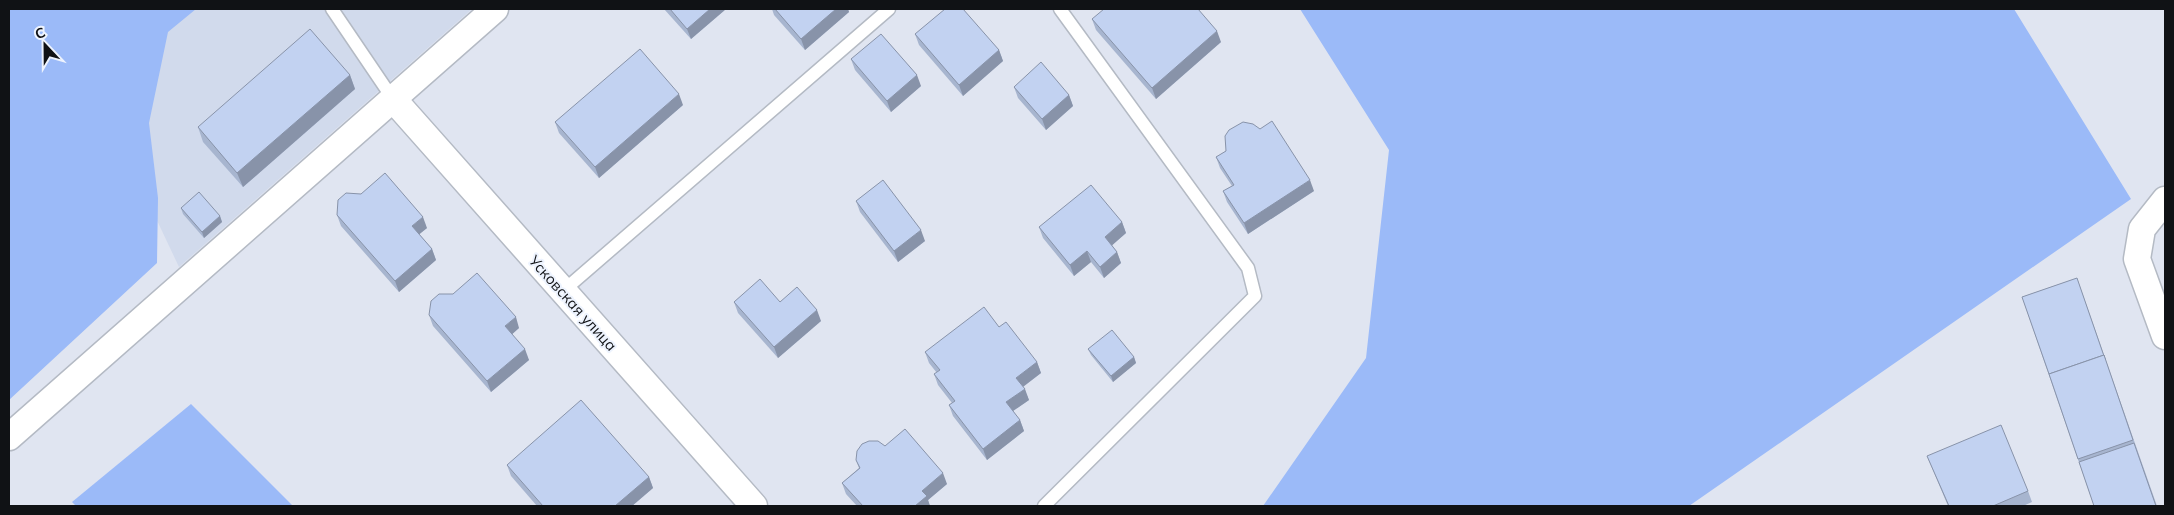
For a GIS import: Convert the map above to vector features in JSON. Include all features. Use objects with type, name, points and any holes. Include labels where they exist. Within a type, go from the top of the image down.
[{"type":"street","points":[[9,437],[495,9]]},
{"type":"street","name":"Усковская улица","points":[[393,99],[754,506]]},
{"type":"street","points":[[2165,200],[2142,229],[2137,259],[2165,336]]},
{"type":"lane","points":[[332,9],[393,99]]},
{"type":"lane","points":[[563,291],[889,9]]},
{"type":"lane","points":[[1044,506],[1255,296],[1248,268],[1060,9]]},
{"type":"shaded area","points":[[9,9],[196,9],[168,32],[149,123],[158,198],[157,263],[9,400]]},
{"type":"shaded area","points":[[57,9],[472,9],[179,267]]},
{"type":"shaded area","points":[[1300,9],[2014,9],[2131,199],[1689,506],[1263,506],[1366,358],[1389,150]]},
{"type":"shaded area","points":[[191,404],[293,506],[76,506],[72,502]]},
{"type":"building","points":[[670,9],[710,9],[687,29]]},
{"type":"building","points":[[775,9],[836,9],[801,39]]},
{"type":"building","points":[[945,9],[963,9],[999,50],[959,85],[915,34]]},
{"type":"building","points":[[1104,9],[1198,9],[1217,31],[1152,88],[1092,19]]},
{"type":"building","points":[[310,29],[350,75],[237,173],[198,127]]},
{"type":"building","points":[[881,34],[917,75],[887,101],[851,59]]},
{"type":"building","points":[[640,49],[679,94],[595,167],[555,122]]},
{"type":"building","points":[[1041,62],[1069,95],[1042,119],[1014,87]]},
{"type":"building","points":[[1272,121],[1310,180],[1244,223],[1223,191],[1234,185],[1216,157],[1226,151],[1225,136],[1229,130],[1243,122],[1253,124],[1260,129]]},
{"type":"building","points":[[385,173],[423,217],[412,226],[432,249],[395,281],[337,215],[338,200],[346,193],[361,194]]},
{"type":"building","points":[[883,180],[921,230],[894,251],[856,201]]},
{"type":"building","points":[[1091,185],[1122,222],[1105,237],[1117,252],[1100,267],[1087,251],[1070,265],[1039,227]]},
{"type":"building","points":[[199,192],[220,216],[202,232],[181,208]]},
{"type":"building","points":[[477,273],[516,317],[505,326],[525,349],[487,381],[429,315],[431,301],[439,294],[453,294]]},
{"type":"building","points":[[2077,278],[2104,355],[2049,374],[2022,297]]},
{"type":"building","points":[[760,279],[780,302],[797,287],[817,310],[774,347],[734,302]]},
{"type":"building","points":[[984,307],[999,327],[1006,322],[1037,362],[1016,378],[1025,389],[1006,402],[1020,420],[983,449],[949,405],[955,401],[934,374],[940,370],[925,352]]},
{"type":"building","points":[[1112,330],[1134,357],[1111,376],[1088,349]]},
{"type":"building","points":[[2104,355],[2133,440],[2078,459],[2049,374]]},
{"type":"building","points":[[581,400],[649,477],[615,506],[543,506],[507,465]]},
{"type":"building","points":[[2001,425],[2028,491],[1993,506],[1949,506],[1927,456]]},
{"type":"building","points":[[905,429],[943,473],[922,491],[927,496],[915,506],[863,506],[842,483],[860,468],[856,460],[857,451],[862,444],[869,441],[878,441],[885,446]]},
{"type":"building","points":[[2134,443],[2156,506],[2094,506],[2079,462]]}]
